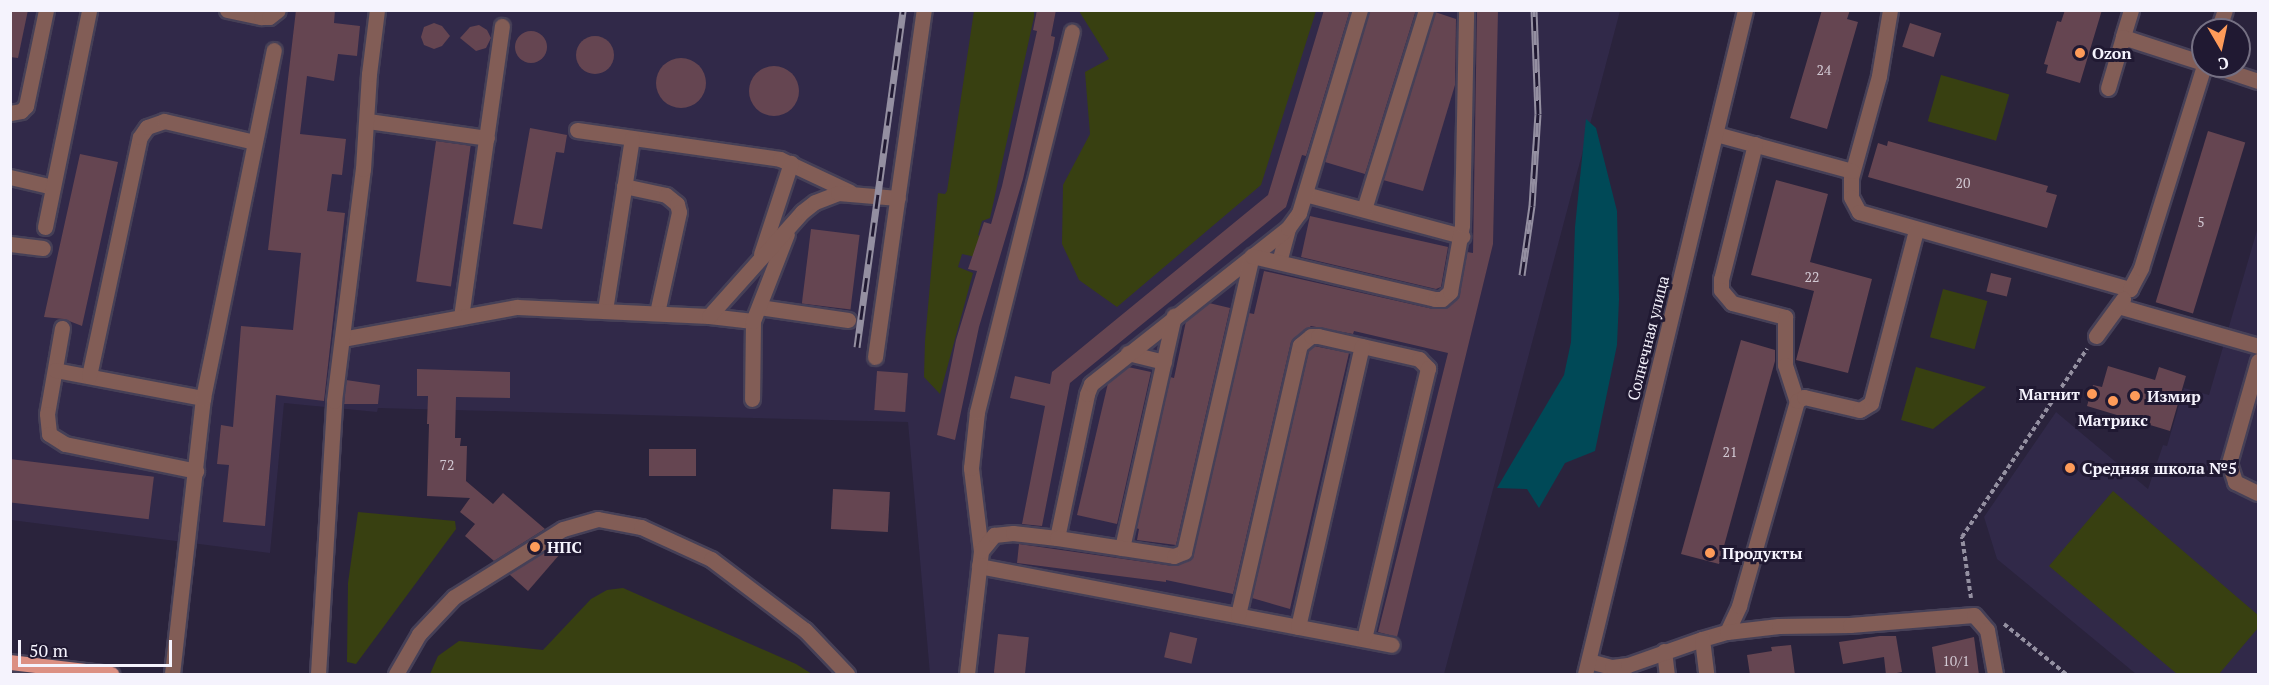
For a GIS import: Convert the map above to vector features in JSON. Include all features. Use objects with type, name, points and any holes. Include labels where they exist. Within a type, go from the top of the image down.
[{"type":"main road","points":[[10,662],[111,675]]},
{"type":"street","points":[[10,113],[21,111],[26,106],[45,10]]},
{"type":"street","points":[[45,227],[89,10]]},
{"type":"street","points":[[227,10],[261,17],[269,17],[278,10]]},
{"type":"street","points":[[318,675],[334,401],[368,121],[369,74],[377,10]]},
{"type":"street","points":[[875,357],[924,10]]},
{"type":"street","points":[[1057,538],[1087,393],[1097,379],[1287,228],[1299,213],[1360,10]]},
{"type":"street","points":[[1364,209],[1426,10]]},
{"type":"street","points":[[1252,256],[1442,299],[1450,292],[1462,236],[1466,10]]},
{"type":"street","name":"Солнечная улица","points":[[1587,668],[1745,10]]},
{"type":"street","points":[[1890,10],[1881,68],[1852,171],[1851,197],[1859,212],[2130,289]]},
{"type":"street","points":[[2108,88],[2131,10]]},
{"type":"street","points":[[461,317],[502,26]]},
{"type":"street","points":[[967,675],[980,558],[971,468],[977,412],[1072,32]]},
{"type":"street","points":[[2123,37],[2191,60]]},
{"type":"street","points":[[172,675],[203,398],[274,50]]},
{"type":"street","points":[[2096,336],[2130,289],[2141,268],[2199,78]]},
{"type":"street","points":[[89,376],[140,137],[147,127],[164,121],[254,142]]},
{"type":"street","points":[[368,121],[487,138]]},
{"type":"street","points":[[577,130],[780,159],[852,193]]},
{"type":"street","points":[[1716,134],[1852,171]]},
{"type":"street","points":[[604,310],[632,138]]},
{"type":"street","points":[[1727,632],[1739,606],[1797,401],[1785,365],[1785,317],[1732,303],[1721,290],[1721,279],[1755,144]]},
{"type":"street","points":[[759,260],[791,163]]},
{"type":"street","points":[[10,177],[53,187]]},
{"type":"street","points":[[624,186],[666,195],[676,204],[679,212],[657,313]]},
{"type":"street","points":[[710,316],[802,212],[826,196],[852,193],[898,198]]},
{"type":"street","points":[[1305,194],[1462,236]]},
{"type":"street","points":[[752,399],[756,314],[791,225]]},
{"type":"street","points":[[1279,262],[1287,228]]},
{"type":"street","points":[[1797,401],[1804,397],[1860,410],[1871,403],[1916,230]]},
{"type":"street","points":[[10,244],[43,248]]},
{"type":"street","points":[[980,558],[986,541],[1003,532],[1174,556],[1186,548],[1252,256]]},
{"type":"street","points":[[1213,286],[1244,292]]},
{"type":"street","points":[[2118,306],[2259,346]]},
{"type":"street","points":[[342,339],[517,307],[710,316],[756,314],[848,320]]},
{"type":"street","points":[[1122,548],[1174,316]]},
{"type":"street","points":[[62,328],[46,424],[49,434],[65,444],[196,471]]},
{"type":"street","points":[[1238,615],[1300,345],[1311,336],[1419,359],[1428,368],[1364,639]]},
{"type":"street","points":[[1298,627],[1362,346]]},
{"type":"street","points":[[1128,353],[1164,362]]},
{"type":"street","points":[[2259,361],[2229,463],[2235,482],[2259,493]]},
{"type":"street","points":[[55,370],[203,398]]},
{"type":"street","points":[[396,675],[419,634],[454,597],[563,529],[598,519],[641,527],[711,559],[804,630],[847,675]]},
{"type":"street","points":[[980,558],[1238,615],[1392,645]]},
{"type":"street","points":[[1587,668],[1628,665],[1664,651],[1727,632],[1779,626],[1850,625],[1976,609],[1987,630],[1995,675]]},
{"type":"street","points":[[1702,639],[1707,675]]},
{"type":"street","points":[[1664,651],[1667,675]]},
{"type":"path","points":[[1976,609],[1971,599],[1962,537],[2096,336]]},
{"type":"path","points":[[1971,599],[1976,609]]},
{"type":"path","points":[[2001,622],[2066,675]]},
{"type":"shaded area","points":[[11,11],[1620,11],[1444,674],[930,674],[908,422],[378,408],[377,412],[284,403],[270,553],[11,520]]},
{"type":"shaded area","points":[[974,11],[1034,11],[1034,17],[990,218],[982,221],[978,235],[983,239],[976,257],[962,254],[958,267],[973,273],[940,394],[924,377],[938,193],[945,194],[947,191]]},
{"type":"shaded area","points":[[1079,11],[1316,11],[1261,185],[1117,307],[1079,280],[1062,244],[1063,185],[1090,134],[1085,72],[1109,59]]},
{"type":"shaded area","points":[[1941,75],[2009,95],[1996,141],[1928,121]]},
{"type":"shaded area","points":[[1586,119],[1596,128],[1617,211],[1619,299],[1617,345],[1595,451],[1565,463],[1539,508],[1527,489],[1497,488],[1564,375],[1571,342],[1575,227]]},
{"type":"shaded area","name":"Средняя школа №5","points":[[2258,227],[2258,674],[2136,674],[1997,559],[1984,517],[2056,412],[2148,489],[2163,445],[2167,446],[2184,388],[2209,395]]},
{"type":"shaded area","points":[[1943,289],[1987,301],[1974,349],[1930,337]]},
{"type":"shaded area","points":[[1916,367],[1986,387],[1933,429],[1901,420]]},
{"type":"shaded area","points":[[2113,491],[2258,615],[2258,628],[2219,674],[2177,674],[2049,566]]},
{"type":"shaded area","points":[[358,512],[455,521],[456,529],[356,664],[347,662],[348,583]]},
{"type":"shaded area","points":[[623,588],[796,664],[812,674],[430,674],[438,656],[459,641],[543,650],[591,599],[607,590]]},
{"type":"building","points":[[10,10],[28,10],[18,58],[10,57]]},
{"type":"building","points":[[296,10],[335,10],[334,23],[360,26],[357,56],[338,54],[334,81],[307,76],[300,134],[346,139],[342,175],[332,174],[327,211],[345,213],[324,401],[276,395],[265,526],[223,522],[229,465],[217,464],[221,425],[233,427],[241,326],[293,330],[301,253],[268,250]]},
{"type":"building","points":[[1037,10],[1056,10],[1051,36],[1055,37],[1053,49],[1023,179],[979,327],[955,440],[937,435],[956,340],[977,271],[968,269],[984,222],[991,224],[1002,186],[1037,31],[1033,30]]},
{"type":"building","points":[[1324,10],[1350,10],[1306,156],[1302,155],[1286,207],[1070,383],[1042,526],[1022,524],[1045,406],[1010,398],[1015,376],[1050,384],[1052,372],[1268,195]]},
{"type":"building","points":[[1369,10],[1416,10],[1365,174],[1325,162]]},
{"type":"building","points":[[1477,10],[1498,10],[1493,244],[1397,637],[1378,632],[1448,353],[1354,331],[1353,334],[1311,326],[1291,342],[1233,594],[1166,580],[1166,582],[1017,563],[1019,544],[1173,566],[1192,558],[1249,313],[1254,314],[1264,271],[1433,309],[1448,307],[1456,299],[1467,252],[1473,253]]},
{"type":"building","points":[[1822,10],[1850,10],[1847,19],[1858,22],[1827,129],[1790,118]]},
{"type":"building","points":[[2065,10],[2102,10],[2080,83],[2046,73],[2048,65],[2044,64],[2057,21],[2061,22]]},
{"type":"building","points":[[1435,12],[1456,19],[1455,85],[1423,191],[1383,180]]},
{"type":"building","points":[[434,23],[442,26],[450,36],[442,46],[434,49],[424,45],[421,37],[424,27]]},
{"type":"building","points":[[1910,23],[1941,33],[1934,57],[1902,47]]},
{"type":"building","points":[[479,25],[487,30],[491,38],[486,48],[476,51],[460,38],[470,27]]},
{"type":"building","points":[[531,31],[543,35],[547,47],[543,59],[531,63],[519,59],[515,47],[519,35]]},
{"type":"building","points":[[595,36],[602,37],[608,42],[613,48],[613,62],[608,68],[602,73],[595,74],[588,73],[582,68],[577,62],[576,55],[577,48],[582,42],[588,37]]},
{"type":"building","points":[[676,58],[686,58],[699,65],[706,78],[706,88],[699,101],[686,108],[676,108],[667,104],[660,97],[656,88],[656,78],[660,69],[667,62]]},
{"type":"building","points":[[769,66],[779,66],[792,73],[799,86],[799,96],[792,109],[779,116],[769,116],[760,112],[753,105],[749,96],[749,86],[753,77],[760,70]]},
{"type":"building","points":[[530,128],[567,135],[564,153],[556,152],[542,229],[513,224]]},
{"type":"building","points":[[2208,131],[2245,142],[2193,314],[2156,302]]},
{"type":"building","points":[[436,141],[471,146],[451,286],[416,282]]},
{"type":"building","points":[[1888,141],[2048,186],[2046,192],[2057,195],[2047,228],[1868,177],[1878,143],[1887,146]]},
{"type":"building","points":[[80,154],[118,162],[82,326],[64,319],[44,317]]},
{"type":"building","points":[[1776,180],[1828,194],[1810,262],[1872,279],[1848,373],[1796,360],[1814,291],[1751,275]]},
{"type":"building","points":[[1310,216],[1448,247],[1441,287],[1436,289],[1301,257]]},
{"type":"building","points":[[811,229],[860,235],[850,309],[802,303]]},
{"type":"building","points":[[1991,273],[2011,278],[2007,297],[1986,291]]},
{"type":"building","points":[[1209,303],[1230,308],[1176,545],[1137,540],[1139,529],[1136,528],[1170,377],[1174,378],[1186,321]]},
{"type":"building","points":[[1741,340],[1775,350],[1775,361],[1719,564],[1681,554]]},
{"type":"building","points":[[1314,346],[1349,353],[1290,609],[1252,598],[1309,350]]},
{"type":"building","name":"Измир","points":[[2108,366],[2155,380],[2159,367],[2186,376],[2170,431],[2087,406],[2093,385],[2102,387]]},
{"type":"building","points":[[1128,367],[1151,372],[1117,524],[1077,515],[1108,383]]},
{"type":"building","points":[[417,369],[510,372],[510,398],[456,397],[455,438],[461,438],[460,446],[467,446],[466,481],[493,504],[503,493],[545,529],[494,561],[465,536],[475,524],[460,512],[470,498],[427,496],[428,396],[417,396]]},
{"type":"building","points":[[877,371],[908,373],[905,412],[874,410]]},
{"type":"building","points":[[346,380],[380,385],[378,404],[344,404]]},
{"type":"building","points":[[649,449],[696,449],[696,476],[649,476]]},
{"type":"building","points":[[10,459],[154,477],[149,519],[10,502]]},
{"type":"building","points":[[833,489],[890,492],[888,532],[831,529]]},
{"type":"building","points":[[560,542],[566,547],[528,591],[509,574]]},
{"type":"building","points":[[1170,632],[1197,638],[1191,664],[1164,657]]},
{"type":"building","points":[[998,634],[1029,637],[1025,674],[994,673]]},
{"type":"building","points":[[1896,636],[1902,672],[1886,675],[1884,657],[1843,664],[1839,642]]},
{"type":"building","points":[[1974,637],[1979,675],[1936,675],[1932,647]]},
{"type":"building","points":[[1791,645],[1795,675],[1750,675],[1747,655],[1772,651],[1771,647]]},
{"type":"railway","points":[[857,347],[903,10]]},
{"type":"railway","points":[[1522,275],[1532,206],[1538,114],[1534,10]]},
{"type":"place","name":"Ozon","points":[[2080,53]]},
{"type":"place","name":"Магнит","points":[[2092,394]]},
{"type":"place","name":"Измир","points":[[2135,396]]},
{"type":"place","name":"Матрикc","points":[[2113,401]]},
{"type":"place","name":"Средняя школа №5","points":[[2070,468]]},
{"type":"place","name":"НПС","points":[[535,547]]},
{"type":"place","name":"Продукты","points":[[1710,553]]}]
